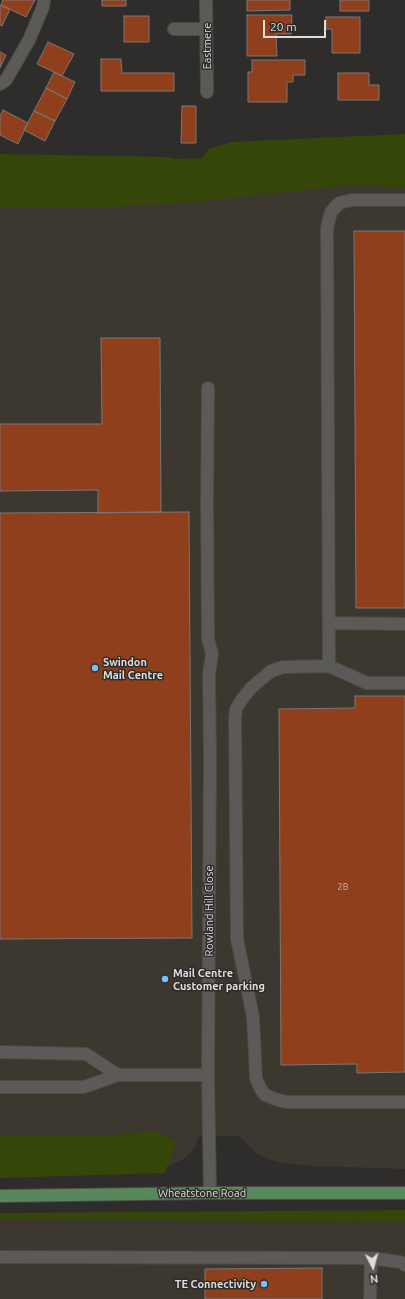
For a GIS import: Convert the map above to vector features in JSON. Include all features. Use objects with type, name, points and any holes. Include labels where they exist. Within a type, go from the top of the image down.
[{"type":"main road","name":"Wheatstone Road","points":[[0,1196],[210,1193],[404,1193]]},
{"type":"street","points":[[0,84],[6,80],[29,40],[43,7],[44,0]]},
{"type":"street","name":"Eastmere","points":[[206,0],[207,92]]},
{"type":"street","points":[[174,29],[206,30]]},
{"type":"street","points":[[330,666],[327,228],[331,212],[339,203],[352,200],[405,200]]},
{"type":"street","name":"Rowland Hill Close","points":[[208,388],[208,639],[212,654],[209,674],[210,759],[208,1075],[210,1193]]},
{"type":"street","points":[[330,623],[405,624]]},
{"type":"street","points":[[405,683],[367,683],[330,666],[283,667],[271,671],[252,687],[236,709],[235,717],[237,939],[253,1017],[256,1078],[260,1088],[265,1095],[286,1102],[405,1102]]},
{"type":"street","points":[[0,1052],[86,1054],[118,1075]]},
{"type":"street","points":[[0,1088],[84,1087],[118,1075],[208,1075]]},
{"type":"street","points":[[0,1257],[371,1258],[400,1262],[405,1265]]},
{"type":"street","points":[[370,1299],[371,1258]]},
{"type":"shaded area","name":"Swindon Mail Centre","points":[[405,161],[405,1169],[314,1166],[283,1163],[267,1159],[256,1153],[239,1136],[198,1137],[196,1146],[185,1158],[171,1165],[157,1168],[0,1174],[0,204]]},
{"type":"shaded area","points":[[0,1220],[405,1221],[405,1299],[0,1299]]},
{"type":"green space","points":[[405,134],[405,187],[340,186],[195,202],[106,207],[0,207],[0,154],[169,157],[175,159],[202,158],[209,149],[231,142]]},
{"type":"green space","points":[[156,1131],[176,1142],[165,1173],[0,1178],[0,1136],[102,1136]]},
{"type":"green space","points":[[405,1210],[405,1221],[0,1220],[0,1213]]},
{"type":"building","points":[[3,0],[35,0],[26,17],[1,5]]},
{"type":"building","points":[[102,0],[126,0],[126,6],[102,6]]},
{"type":"building","points":[[247,0],[290,0],[290,10],[247,11]]},
{"type":"building","points":[[340,0],[369,0],[369,11],[340,11]]},
{"type":"building","points":[[0,5],[10,9],[2,26],[0,25]]},
{"type":"building","points":[[247,15],[292,15],[291,34],[276,34],[277,56],[247,56]]},
{"type":"building","points":[[124,16],[149,16],[149,42],[124,42]]},
{"type":"building","points":[[326,17],[360,17],[360,53],[332,53],[332,29],[326,29]]},
{"type":"building","points":[[48,42],[74,54],[62,76],[37,64]]},
{"type":"building","points":[[0,52],[6,55],[0,68]]},
{"type":"building","points":[[101,59],[121,59],[122,73],[174,73],[174,91],[101,91]]},
{"type":"building","points":[[252,60],[305,60],[305,75],[293,75],[293,82],[287,82],[287,102],[248,102],[248,72],[252,72]]},
{"type":"building","points":[[54,72],[75,82],[67,99],[46,88]]},
{"type":"building","points":[[338,73],[369,73],[369,85],[379,85],[379,100],[338,100]]},
{"type":"building","points":[[46,88],[67,99],[55,121],[34,111]]},
{"type":"building","points":[[182,106],[196,106],[196,143],[181,143]]},
{"type":"building","points":[[3,110],[28,123],[18,144],[0,135],[0,116]]},
{"type":"building","points":[[34,111],[55,121],[45,141],[24,130]]},
{"type":"building","points":[[354,231],[405,231],[405,608],[356,608]]},
{"type":"building","points":[[101,338],[160,338],[161,512],[98,513],[98,490],[0,491],[0,424],[102,424]]},
{"type":"building","name":"Swindon Mail Centre","points":[[189,512],[192,938],[0,939],[0,513]]},
{"type":"building","points":[[355,696],[405,696],[405,1072],[357,1073],[357,1064],[281,1065],[279,709],[355,708]]},
{"type":"building","name":"TE Connectivity","points":[[322,1268],[322,1299],[205,1299],[205,1269]]},
{"type":"place","name":"Swindon Mail Centre","points":[[95,668]]},
{"type":"place","name":"Mail Centre Customer parking","points":[[165,979]]},
{"type":"place","name":"TE Connectivity","points":[[264,1284]]}]
